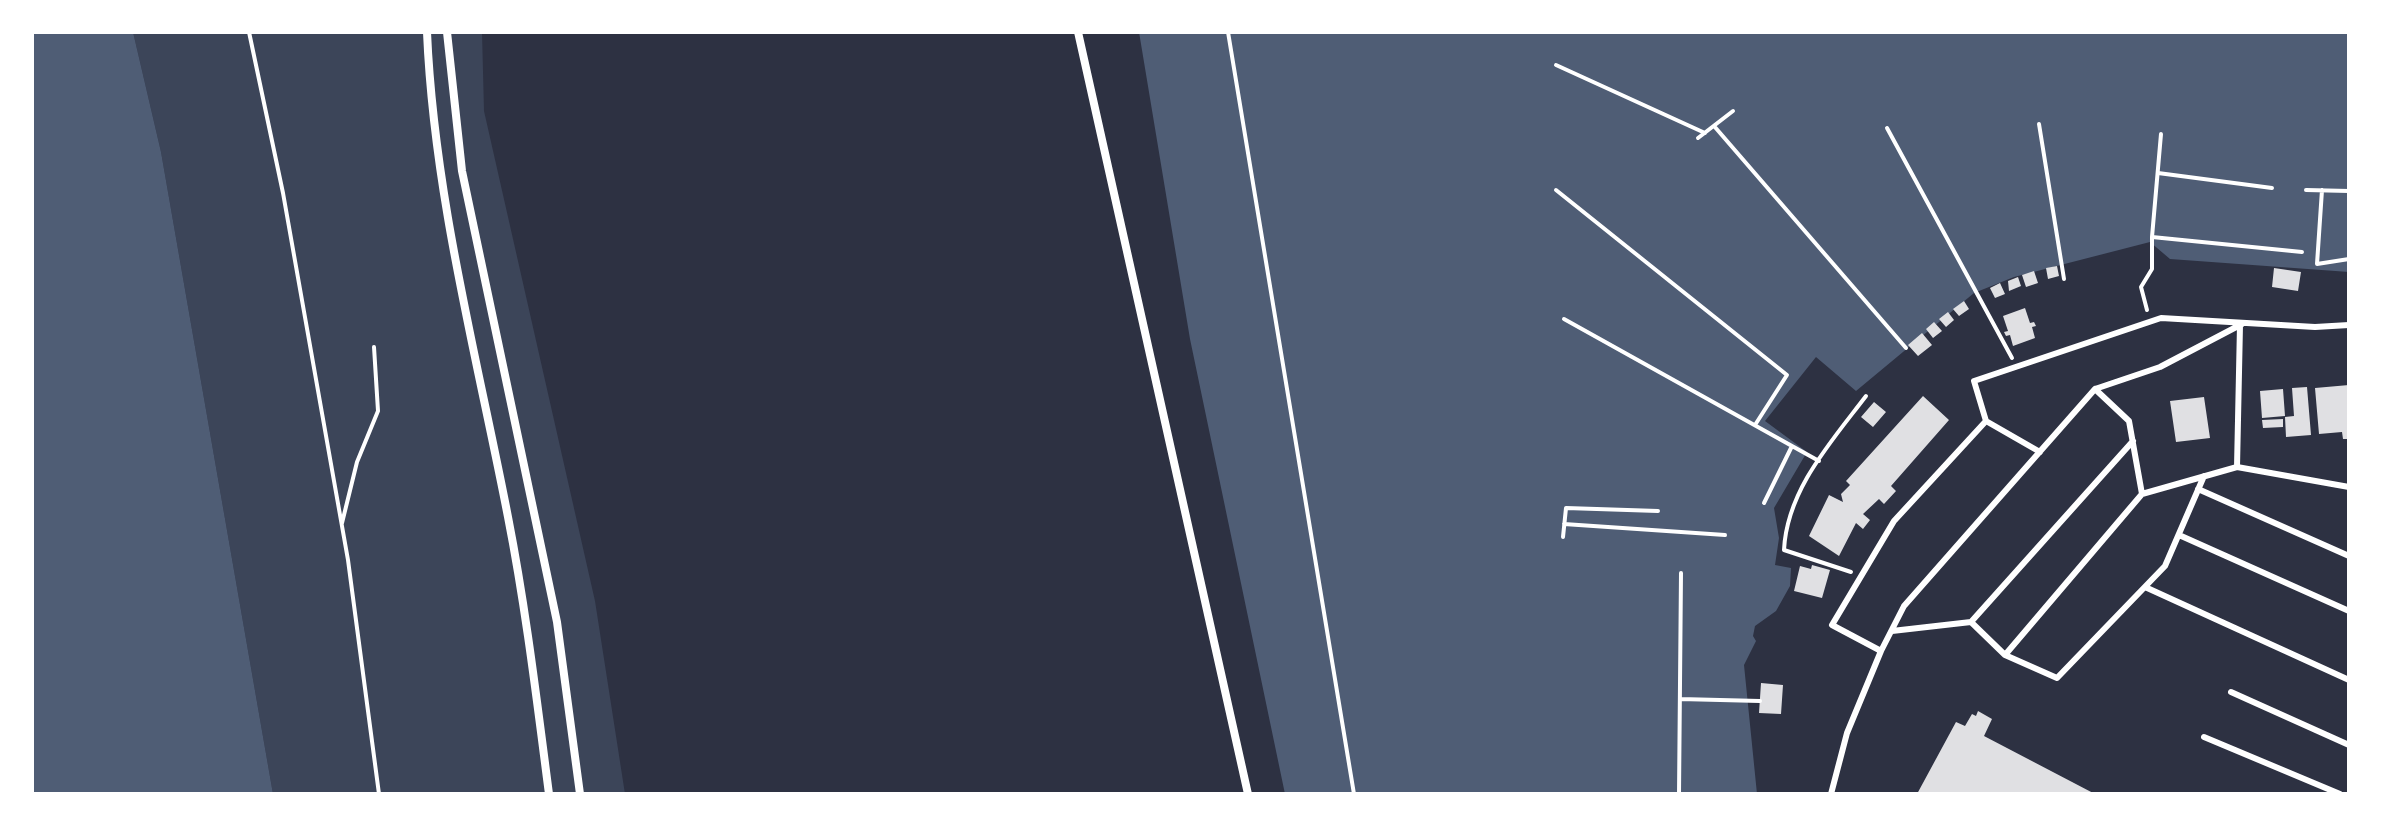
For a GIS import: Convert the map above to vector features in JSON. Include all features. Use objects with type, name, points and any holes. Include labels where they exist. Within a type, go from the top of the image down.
[{"type":"street","points":[[427,32],[430,101],[471,345],[508,519],[549,794]]},
{"type":"street","points":[[447,32],[462,171],[557,622],[580,794]]},
{"type":"street","points":[[1078,32],[1248,794]]},
{"type":"lane","points":[[2040,452],[1986,421],[1974,381],[2161,318],[2242,324],[2349,325]]},
{"type":"lane","points":[[1831,794],[1847,733],[1881,651],[1904,606],[2095,389],[2160,367],[2242,324]]},
{"type":"lane","points":[[2237,467],[2242,324]]},
{"type":"lane","points":[[2095,389],[2129,421],[2142,494]]},
{"type":"lane","points":[[1881,651],[1832,625],[1894,521],[1986,421]]},
{"type":"lane","points":[[1892,631],[1971,622],[2133,441]]},
{"type":"lane","points":[[2005,655],[2142,494],[2237,467],[2349,487]]},
{"type":"lane","points":[[1971,622],[2005,655],[2057,678],[2165,566],[2204,476]]},
{"type":"lane","points":[[2198,489],[2349,556]]},
{"type":"lane","points":[[2179,535],[2349,611]]},
{"type":"lane","points":[[2145,587],[2349,680]]},
{"type":"lane","points":[[2231,692],[2349,745]]},
{"type":"lane","points":[[2204,737],[2340,794]]},
{"type":"path","points":[[249,32],[283,193],[342,525],[379,794]]},
{"type":"path","points":[[1228,32],[1354,794]]},
{"type":"path","points":[[1556,65],[1705,133]]},
{"type":"path","points":[[1698,138],[1733,111]]},
{"type":"path","points":[[2039,124],[2064,279]]},
{"type":"path","points":[[1714,126],[1906,348]]},
{"type":"path","points":[[1887,128],[1974,293],[2017,366]]},
{"type":"path","points":[[2151,321],[2141,287],[2152,269],[2161,134]]},
{"type":"path","points":[[2158,173],[2272,188]]},
{"type":"path","points":[[1556,190],[1787,375],[1755,425]]},
{"type":"path","points":[[2306,190],[2349,191]]},
{"type":"path","points":[[2322,190],[2317,264],[2349,259]]},
{"type":"path","points":[[2152,237],[2302,252]]},
{"type":"path","points":[[1564,319],[1819,461]]},
{"type":"path","points":[[342,525],[357,462],[378,411],[374,347]]},
{"type":"path","points":[[1861,576],[1784,550],[1790,509],[1819,461],[1866,396]]},
{"type":"path","points":[[1764,503],[1792,446]]},
{"type":"path","points":[[1563,537],[1566,508],[1658,511]]},
{"type":"path","points":[[1564,524],[1725,535]]},
{"type":"path","points":[[1679,794],[1681,573]]},
{"type":"path","points":[[1680,699],[1760,701]]},
{"type":"shaded area","points":[[32,32],[133,32],[161,152],[273,794],[32,794]]},
{"type":"shaded area","points":[[133,32],[482,32],[484,111],[595,601],[625,794],[273,794],[161,152]]},
{"type":"shaded area","points":[[1139,32],[2349,32],[2349,272],[2170,259],[2150,242],[2014,277],[1974,293],[1856,391],[1816,357],[1765,421],[1807,452],[1774,508],[1779,538],[1775,565],[1791,568],[1790,586],[1776,611],[1755,626],[1753,636],[1756,641],[1744,665],[1757,794],[1285,794],[1190,339]]},
{"type":"building","points":[[2057,266],[2059,276],[2048,279],[2046,268]]},
{"type":"building","points":[[2274,268],[2301,272],[2298,291],[2272,287]]},
{"type":"building","points":[[2034,271],[2038,283],[2026,287],[2022,275]]},
{"type":"building","points":[[2018,277],[2021,286],[2009,291],[2008,281]]},
{"type":"building","points":[[2000,283],[2005,294],[1995,298],[1990,288]]},
{"type":"building","points":[[1964,301],[1969,309],[1959,316],[1953,309]]},
{"type":"building","points":[[2025,308],[2030,323],[2034,322],[2036,326],[2032,327],[2035,338],[2013,346],[2010,335],[2006,336],[2004,332],[2008,331],[2003,316]]},
{"type":"building","points":[[1948,312],[1954,320],[1946,327],[1939,319]]},
{"type":"building","points":[[1934,322],[1942,331],[1933,338],[1926,329]]},
{"type":"building","points":[[1922,333],[1932,345],[1918,356],[1908,345]]},
{"type":"building","points":[[2349,385],[2349,439],[2343,439],[2342,432],[2319,434],[2315,388]]},
{"type":"building","points":[[2307,387],[2311,435],[2286,437],[2285,417],[2294,416],[2292,388]]},
{"type":"building","points":[[2283,389],[2285,416],[2262,418],[2260,391]]},
{"type":"building","points":[[1923,396],[1949,420],[1891,486],[1896,491],[1884,504],[1879,499],[1863,514],[1870,520],[1863,529],[1856,523],[1839,556],[1809,536],[1829,495],[1843,502],[1841,494],[1850,485],[1846,481]]},
{"type":"building","points":[[2204,397],[2210,438],[2176,442],[2170,401]]},
{"type":"building","points":[[1874,402],[1886,412],[1873,427],[1861,417]]},
{"type":"building","points":[[2283,419],[2283,427],[2263,428],[2262,420]]},
{"type":"building","points":[[1812,565],[1830,570],[1822,598],[1794,591],[1800,566],[1811,569]]},
{"type":"building","points":[[1761,683],[1783,685],[1781,714],[1759,713]]},
{"type":"building","points":[[1978,711],[1992,719],[1984,736],[2095,794],[1917,794],[1956,722],[1965,726],[1972,714],[1976,716]]}]
